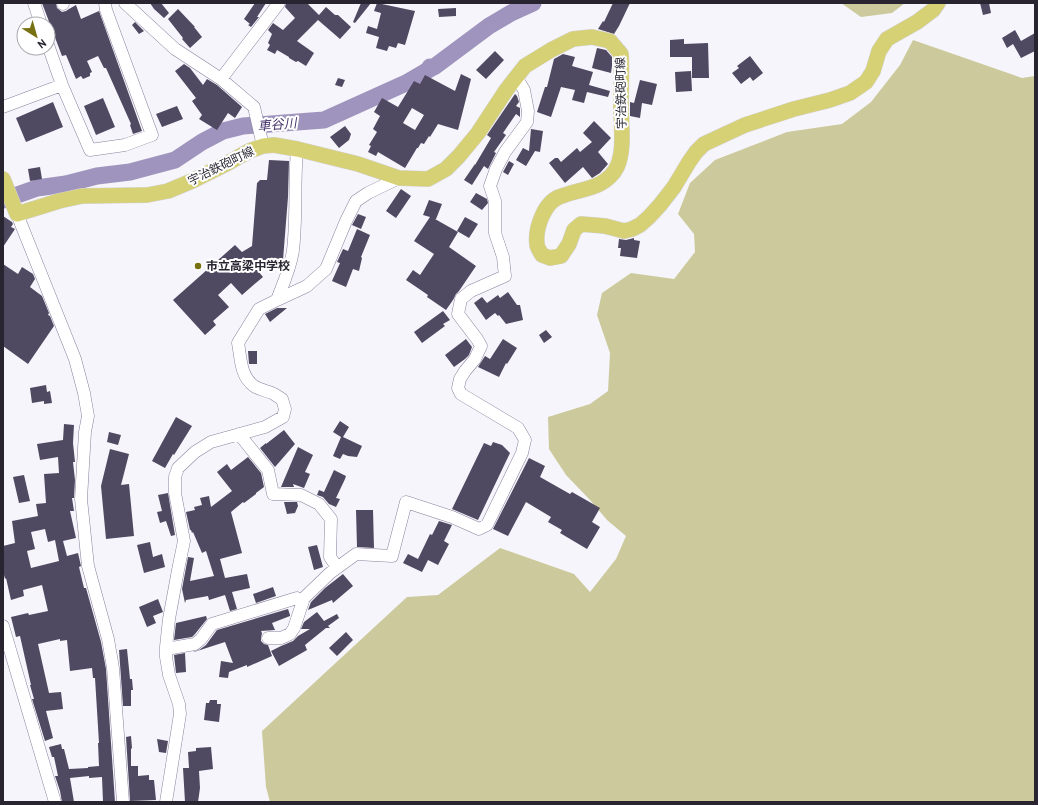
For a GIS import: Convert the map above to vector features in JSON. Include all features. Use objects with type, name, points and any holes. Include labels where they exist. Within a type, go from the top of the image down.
[{"type":"main road","name":"宇治鉄砲町線","points":[[11,198],[59,201],[82,196],[147,195],[168,191],[228,163],[262,142],[358,164],[399,178],[428,179],[446,168],[478,133],[507,89],[525,66],[550,50],[573,39],[592,37],[610,41],[622,54],[622,145],[618,165],[612,175],[599,185],[558,197],[546,207],[538,226],[536,245],[542,255],[550,258],[561,256],[569,244],[574,230],[581,224],[605,226],[624,231],[640,225],[649,217],[674,187],[689,162],[704,144],[745,125],[850,93],[866,82],[874,71],[879,51],[887,39],[917,22],[938,3]]},
{"type":"street","points":[[34,3],[38,16]]},
{"type":"street","points":[[52,56],[62,85],[90,150],[125,145],[152,135],[106,10],[105,3]]},
{"type":"street","points":[[125,3],[175,49],[221,79],[254,107],[262,142]]},
{"type":"street","points":[[221,79],[279,3]]},
{"type":"street","points":[[268,638],[281,638],[290,634],[294,628],[304,598],[330,573],[356,554],[392,556],[406,502],[452,517],[479,529],[487,524],[522,453],[525,440],[518,428],[461,394],[458,388],[460,379],[475,359],[481,346],[458,314],[461,299],[471,291],[505,276],[503,256],[496,233],[494,201],[490,186],[505,152],[526,122],[528,111],[524,90],[516,77]]},
{"type":"street","points":[[3,107],[62,85]]},
{"type":"street","points":[[277,300],[293,251],[297,149]]},
{"type":"street","points":[[166,802],[180,714],[179,704],[169,675],[166,657],[169,619],[184,541],[175,493],[175,477],[178,468],[187,458],[211,442],[265,426],[283,417],[285,409],[282,399],[254,386],[246,378],[240,361],[238,343],[259,309],[307,286],[326,269],[346,220],[356,201],[368,193],[399,178]]},
{"type":"street","points":[[11,198],[75,359],[84,393],[88,416],[85,432],[81,499],[88,566],[108,639],[113,668],[123,802]]},
{"type":"street","points":[[239,434],[268,470],[272,494],[301,495],[319,504],[331,519],[330,557],[338,567]]},
{"type":"street","points":[[166,649],[195,644],[201,639],[212,624],[297,598]]},
{"type":"street","points":[[3,626],[55,802]]},
{"type":"shaded area","points":[[841,3],[905,3],[892,13],[861,17]]},
{"type":"shaded area","points":[[913,40],[1022,78],[1035,76],[1035,802],[270,802],[266,787],[262,731],[407,597],[438,595],[500,548],[574,574],[590,592],[616,559],[626,536],[607,520],[566,475],[549,449],[548,417],[590,404],[608,391],[610,353],[597,315],[602,293],[631,273],[674,279],[695,252],[694,234],[678,214],[690,183],[715,160],[787,132],[842,124],[871,102],[900,65]]},
{"type":"building","points":[[42,3],[56,3],[57,8],[62,12],[76,5],[81,19],[99,11],[142,131],[133,134],[131,124],[106,68],[104,68],[98,56],[87,61],[92,72],[90,73],[90,76],[83,79],[81,76],[76,79],[66,55],[62,56],[56,40],[56,16],[47,16]]},
{"type":"building","points":[[150,3],[161,3],[169,13],[164,18]]},
{"type":"building","points":[[255,3],[266,3],[257,17],[259,17],[251,27],[248,25],[250,24],[244,19]]},
{"type":"building","points":[[286,3],[307,3],[319,15],[326,7],[335,15],[338,15],[351,27],[340,39],[318,20],[297,41],[314,53],[306,66],[298,61],[296,62],[277,50],[275,54],[267,50],[270,45],[268,43],[272,34],[268,30],[273,23],[283,30],[295,18],[285,7]]},
{"type":"building","points":[[361,3],[371,3],[355,23],[353,22]]},
{"type":"building","points":[[377,3],[415,11],[405,45],[398,43],[396,48],[389,46],[387,51],[376,48],[379,37],[366,33],[368,26],[377,29],[381,13],[374,11]]},
{"type":"building","points":[[613,3],[630,3],[614,34],[598,29],[603,21],[604,22]]},
{"type":"building","points":[[980,3],[989,3],[991,13],[983,15]]},
{"type":"building","points":[[456,8],[456,16],[439,17],[438,9]]},
{"type":"building","points":[[178,9],[202,37],[190,48],[168,19]]},
{"type":"building","points":[[135,22],[144,31],[139,34],[132,25]]},
{"type":"building","points":[[1015,30],[1021,41],[1035,33],[1035,51],[1021,58],[1013,44],[1007,48],[1002,38]]},
{"type":"building","points":[[684,39],[684,44],[708,43],[709,78],[692,78],[692,57],[670,57],[670,40]]},
{"type":"building","points":[[597,48],[606,50],[612,57],[611,73],[592,68]]},
{"type":"building","points":[[495,51],[504,60],[486,79],[476,70]]},
{"type":"building","points":[[563,54],[575,57],[572,66],[593,72],[589,85],[610,91],[608,97],[587,92],[584,103],[572,100],[575,90],[561,87],[551,117],[537,112],[545,87],[547,87],[554,59]]},
{"type":"building","points":[[750,56],[763,73],[753,81],[750,77],[741,84],[732,73],[739,68],[737,66]]},
{"type":"building","points":[[184,64],[190,68],[203,85],[207,79],[217,85],[242,107],[235,118],[228,113],[217,130],[199,119],[202,115],[192,101],[196,98],[175,71]]},
{"type":"building","points":[[691,71],[692,91],[676,92],[675,72]]},
{"type":"building","points":[[461,74],[471,79],[458,130],[438,124],[424,144],[421,143],[417,148],[405,168],[378,152],[376,156],[368,152],[371,146],[369,145],[377,132],[373,129],[380,116],[374,112],[382,98],[398,107],[414,81],[420,84],[425,75],[455,91]],"holes":[[[412,108],[424,115],[415,130],[403,123]]]},
{"type":"building","points":[[338,78],[345,80],[342,87],[335,85]]},
{"type":"building","points":[[640,80],[657,84],[652,105],[642,103],[640,118],[630,116],[630,102],[634,103]]},
{"type":"building","points":[[515,94],[519,102],[516,106],[520,108],[520,117],[516,114],[503,133],[506,135],[494,152],[496,153],[488,169],[484,166],[472,185],[464,180],[491,138],[487,135]]},
{"type":"building","points":[[103,98],[115,127],[96,135],[84,106]]},
{"type":"building","points":[[53,102],[63,127],[26,142],[16,118]]},
{"type":"building","points":[[177,106],[183,119],[162,127],[156,114]]},
{"type":"building","points":[[594,121],[611,138],[598,152],[608,164],[600,173],[592,178],[583,167],[565,183],[549,163],[555,158],[558,158],[561,162],[577,148],[580,152],[592,142],[583,133]]},
{"type":"building","points":[[345,126],[351,134],[349,140],[339,148],[330,137]]},
{"type":"building","points":[[531,129],[543,131],[540,152],[535,151],[526,166],[516,160],[523,148],[529,151]]},
{"type":"building","points":[[269,160],[289,161],[288,197],[282,267],[253,265],[263,277],[242,295],[231,283],[218,295],[229,307],[213,321],[216,325],[205,335],[173,300],[235,245],[242,252],[252,246],[257,183],[260,180],[267,180]]},
{"type":"building","points":[[509,161],[514,164],[508,175],[503,172]]},
{"type":"building","points":[[40,167],[42,179],[30,181],[28,169]]},
{"type":"building","points":[[401,189],[411,196],[396,218],[386,211]]},
{"type":"building","points":[[476,193],[487,199],[488,203],[482,210],[470,202]]},
{"type":"building","points":[[429,200],[442,204],[435,219],[458,232],[449,247],[476,266],[446,310],[406,280],[413,270],[420,275],[434,254],[414,241],[430,217],[423,215]]},
{"type":"building","points":[[358,214],[366,217],[361,229],[352,225]]},
{"type":"building","points":[[3,216],[12,222],[13,224],[11,227],[15,229],[3,247]]},
{"type":"building","points":[[465,217],[478,224],[469,238],[457,231]]},
{"type":"building","points":[[357,229],[370,235],[361,257],[359,271],[353,269],[346,287],[332,281],[340,263],[337,262],[343,249],[348,251]]},
{"type":"building","points":[[634,238],[634,240],[640,241],[637,258],[620,256],[621,248],[618,248],[619,239],[626,240]]},
{"type":"building","points":[[3,264],[18,274],[22,267],[33,274],[35,279],[30,287],[42,296],[49,313],[48,315],[50,316],[54,326],[28,364],[3,346]]},
{"type":"building","points":[[508,292],[517,305],[520,305],[523,320],[506,324],[499,315],[498,316],[495,313],[486,320],[474,303],[482,297],[487,303],[498,295],[500,298]]},
{"type":"building","points":[[277,308],[287,308],[270,322],[265,314]]},
{"type":"building","points":[[443,311],[450,320],[443,324],[445,326],[422,343],[414,332]]},
{"type":"building","points":[[546,330],[552,337],[544,343],[539,335]]},
{"type":"building","points":[[466,339],[472,347],[469,355],[454,367],[445,355]]},
{"type":"building","points":[[503,339],[517,348],[507,364],[506,363],[499,377],[478,367],[485,356],[490,359]]},
{"type":"building","points":[[248,351],[257,351],[257,364],[249,364]]},
{"type":"building","points":[[46,385],[47,392],[50,391],[52,403],[44,404],[44,401],[32,403],[30,388]]},
{"type":"building","points":[[176,417],[192,426],[165,468],[152,461]]},
{"type":"building","points":[[340,421],[349,427],[343,437],[362,446],[357,457],[343,454],[340,459],[333,456],[341,437],[333,432]]},
{"type":"building","points":[[64,424],[74,425],[73,443],[75,462],[73,462],[75,480],[74,498],[72,498],[74,511],[70,511],[76,538],[63,541],[67,556],[78,553],[81,566],[79,567],[84,588],[86,588],[101,642],[106,669],[115,802],[103,802],[102,777],[89,778],[89,776],[70,778],[74,802],[62,802],[55,776],[58,776],[54,757],[52,757],[49,747],[61,744],[62,749],[64,749],[69,769],[99,766],[95,678],[93,678],[92,668],[70,671],[67,640],[60,641],[60,639],[38,644],[49,693],[61,692],[63,709],[46,711],[53,738],[45,741],[32,699],[34,699],[20,636],[16,637],[11,617],[28,613],[29,615],[48,611],[42,585],[23,590],[24,596],[11,600],[3,571],[3,546],[15,543],[12,521],[38,516],[36,504],[46,503],[44,474],[59,473],[58,457],[40,460],[37,444],[63,440]],"holes":[[[45,529],[48,542],[55,540],[59,561],[31,568],[27,551],[35,549],[31,532]]]},
{"type":"building","points":[[284,430],[295,444],[275,467],[260,448]]},
{"type":"building","points":[[109,432],[121,435],[118,445],[107,442]]},
{"type":"building","points":[[493,442],[502,445],[510,453],[478,520],[452,509],[484,443],[491,446]]},
{"type":"building","points":[[298,447],[313,455],[305,472],[310,474],[304,488],[293,484],[294,487],[281,487]]},
{"type":"building","points":[[110,449],[129,454],[121,485],[129,484],[134,536],[106,539],[101,486]]},
{"type":"building","points":[[248,457],[261,473],[264,487],[231,512],[242,553],[220,559],[225,578],[247,574],[250,588],[232,592],[237,609],[230,611],[225,595],[209,600],[208,596],[186,600],[185,603],[182,589],[188,557],[194,558],[190,581],[214,576],[206,551],[202,553],[193,532],[192,533],[190,530],[186,512],[195,510],[194,507],[202,505],[200,498],[209,496],[211,507],[232,491],[217,472],[227,464],[231,470]]},
{"type":"building","points":[[529,458],[545,466],[540,477],[570,494],[572,492],[600,508],[592,522],[600,527],[587,549],[560,533],[562,530],[548,522],[551,517],[526,502],[508,536],[493,529]]},
{"type":"building","points":[[334,470],[346,476],[336,498],[340,499],[336,507],[329,504],[323,497],[317,495],[319,490],[324,492]]},
{"type":"building","points":[[24,475],[30,501],[19,503],[13,477]]},
{"type":"building","points":[[168,493],[175,535],[171,536],[166,521],[160,523],[157,512],[162,511],[158,495]]},
{"type":"building","points":[[284,502],[297,502],[298,506],[295,513],[287,514]]},
{"type":"building","points":[[356,510],[373,510],[374,548],[357,547]]},
{"type":"building","points":[[439,521],[452,525],[444,541],[449,544],[438,565],[428,560],[422,572],[403,563],[408,554],[418,559],[430,534],[432,535]]},
{"type":"building","points":[[150,542],[153,557],[162,554],[165,567],[144,573],[137,545]]},
{"type":"building","points":[[317,545],[323,567],[314,570],[308,547]]},
{"type":"building","points":[[343,574],[353,586],[333,603],[332,600],[308,610],[311,602],[325,588]]},
{"type":"building","points":[[273,587],[276,596],[256,603],[253,594]]},
{"type":"building","points":[[158,599],[163,612],[153,616],[156,623],[147,627],[139,607]]},
{"type":"building","points":[[288,609],[290,616],[272,623],[275,630],[261,631],[261,641],[268,645],[272,656],[247,667],[247,665],[229,672],[228,678],[219,677],[221,661],[233,663],[225,642],[193,652],[206,645],[217,630]]},
{"type":"building","points":[[317,612],[324,621],[337,614],[339,618],[328,626],[330,628],[326,628],[305,645],[307,650],[279,666],[271,651],[293,641],[298,636],[310,629],[301,629],[304,622]]},
{"type":"building","points":[[206,616],[207,619],[192,637],[174,640],[176,623]]},
{"type":"building","points":[[346,632],[353,640],[337,656],[329,648]]},
{"type":"building","points":[[127,649],[130,679],[132,679],[133,690],[131,690],[131,706],[123,706],[119,650]]},
{"type":"building","points":[[185,653],[186,672],[176,673],[174,655]]},
{"type":"building","points":[[210,700],[217,700],[217,704],[221,704],[219,722],[204,720],[206,703],[209,703]]},
{"type":"building","points":[[131,736],[131,766],[138,766],[138,776],[149,775],[149,780],[154,780],[156,800],[130,801],[126,737]]},
{"type":"building","points":[[157,739],[168,741],[166,753],[159,752]]},
{"type":"building","points":[[211,747],[213,769],[199,771],[200,788],[198,802],[185,802],[183,768],[189,768],[188,752],[196,751],[196,748]]},
{"type":"waterway","name":"車谷川","points":[[3,200],[37,188],[66,184],[97,176],[130,172],[175,160],[202,142],[223,131],[243,126],[324,120],[406,83],[430,69],[430,67],[434,67],[489,26],[511,13],[533,3]]},
{"type":"place","name":"市立高梁中学校","points":[[198,266]]}]
